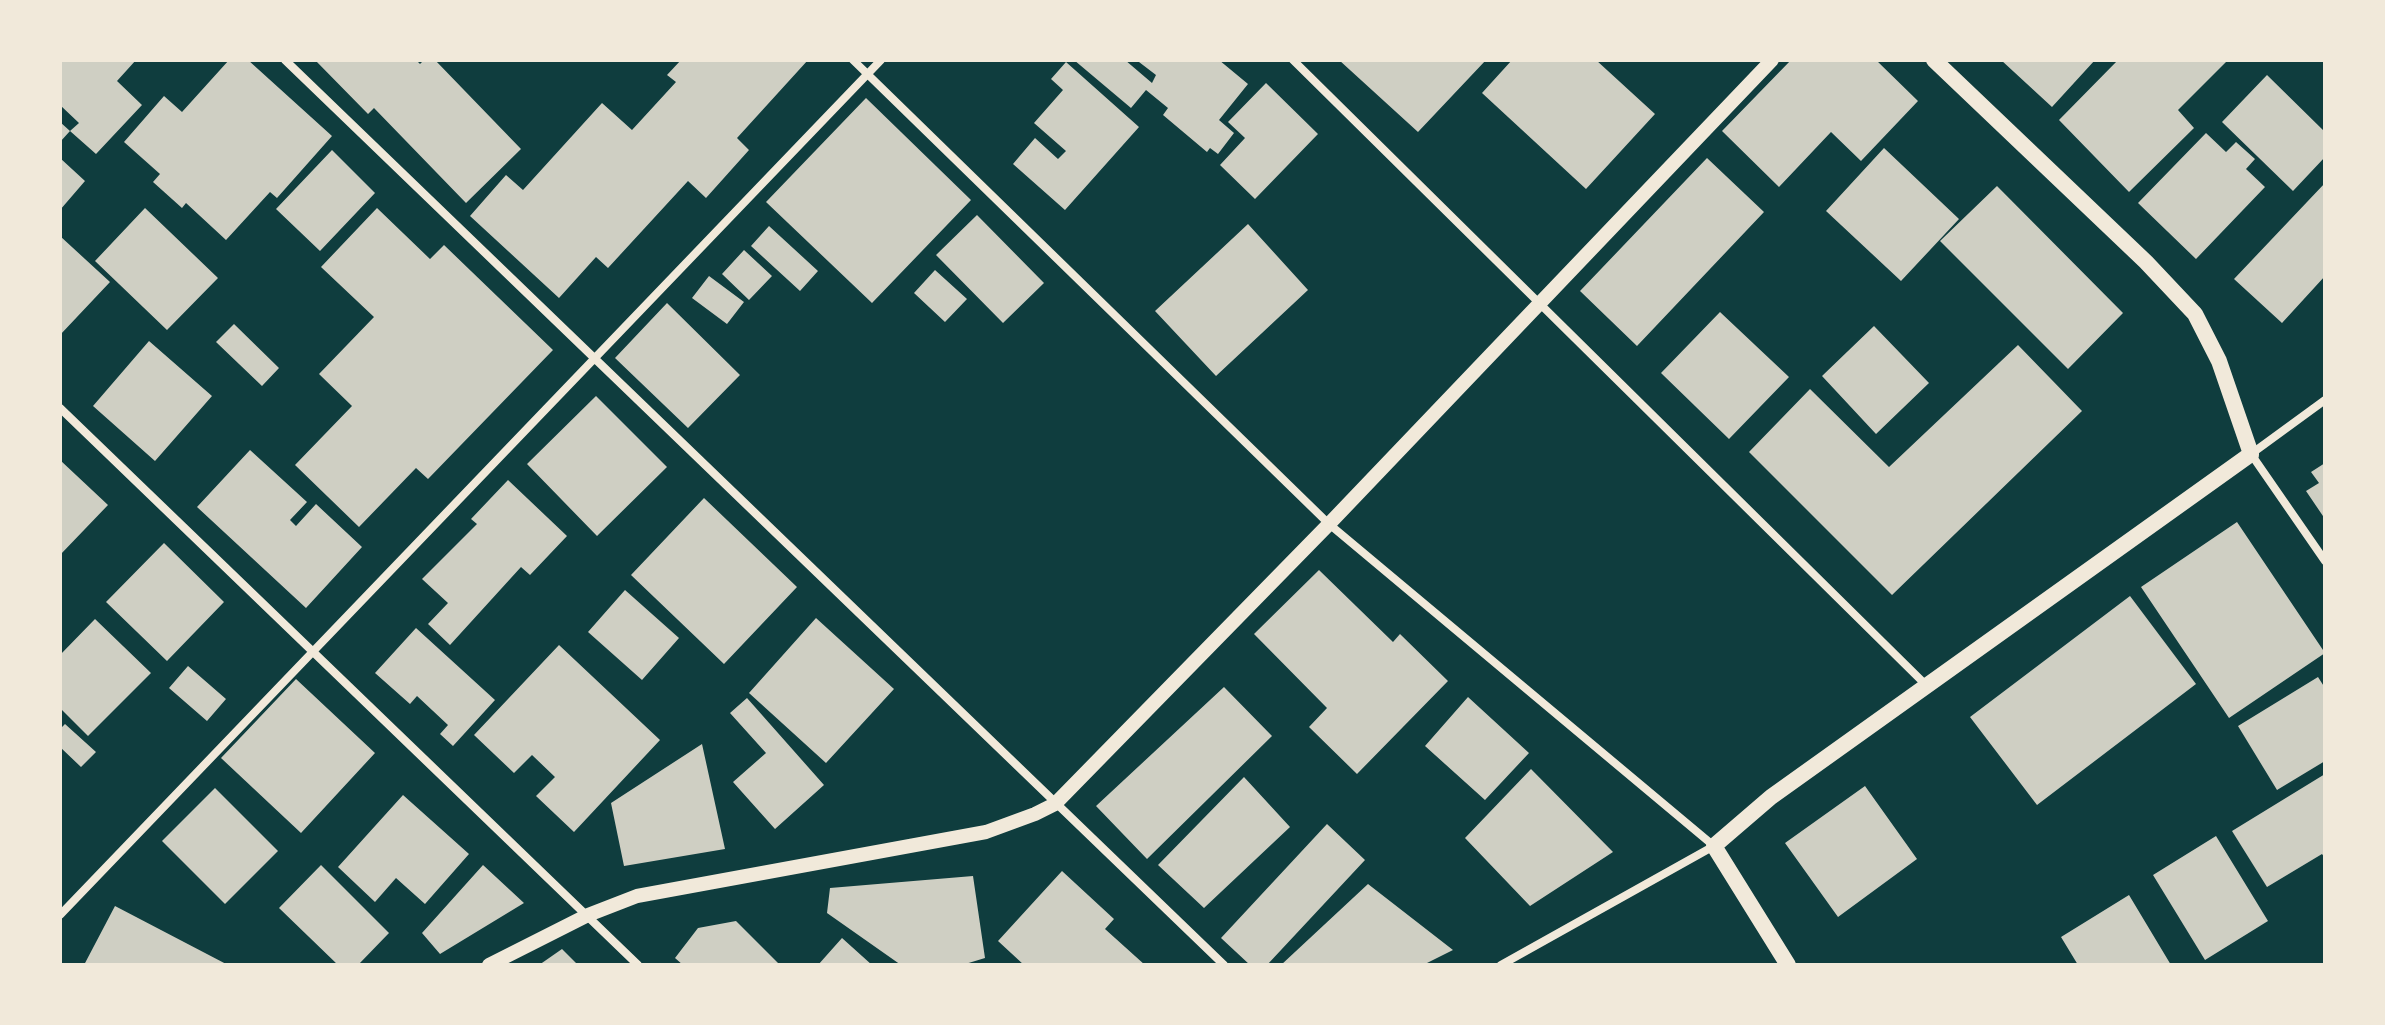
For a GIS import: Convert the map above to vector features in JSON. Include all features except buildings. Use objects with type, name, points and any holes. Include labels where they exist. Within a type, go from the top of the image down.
[{"type":"main road","points":[[1788,965],[1714,846],[1771,797],[2251,454],[2219,361],[2195,314],[2146,262],[1934,60]]},
{"type":"street","points":[[285,60],[1224,965]]},
{"type":"street","points":[[853,60],[1329,524],[1714,846],[1501,965]]},
{"type":"street","points":[[60,915],[881,60]]},
{"type":"street","points":[[1293,60],[1926,685]]},
{"type":"street","points":[[489,965],[588,915],[661,890],[986,832],[1055,804],[1329,524],[1772,60]]},
{"type":"street","points":[[2325,400],[2251,454],[2325,561]]},
{"type":"street","points":[[60,408],[638,965]]}]
